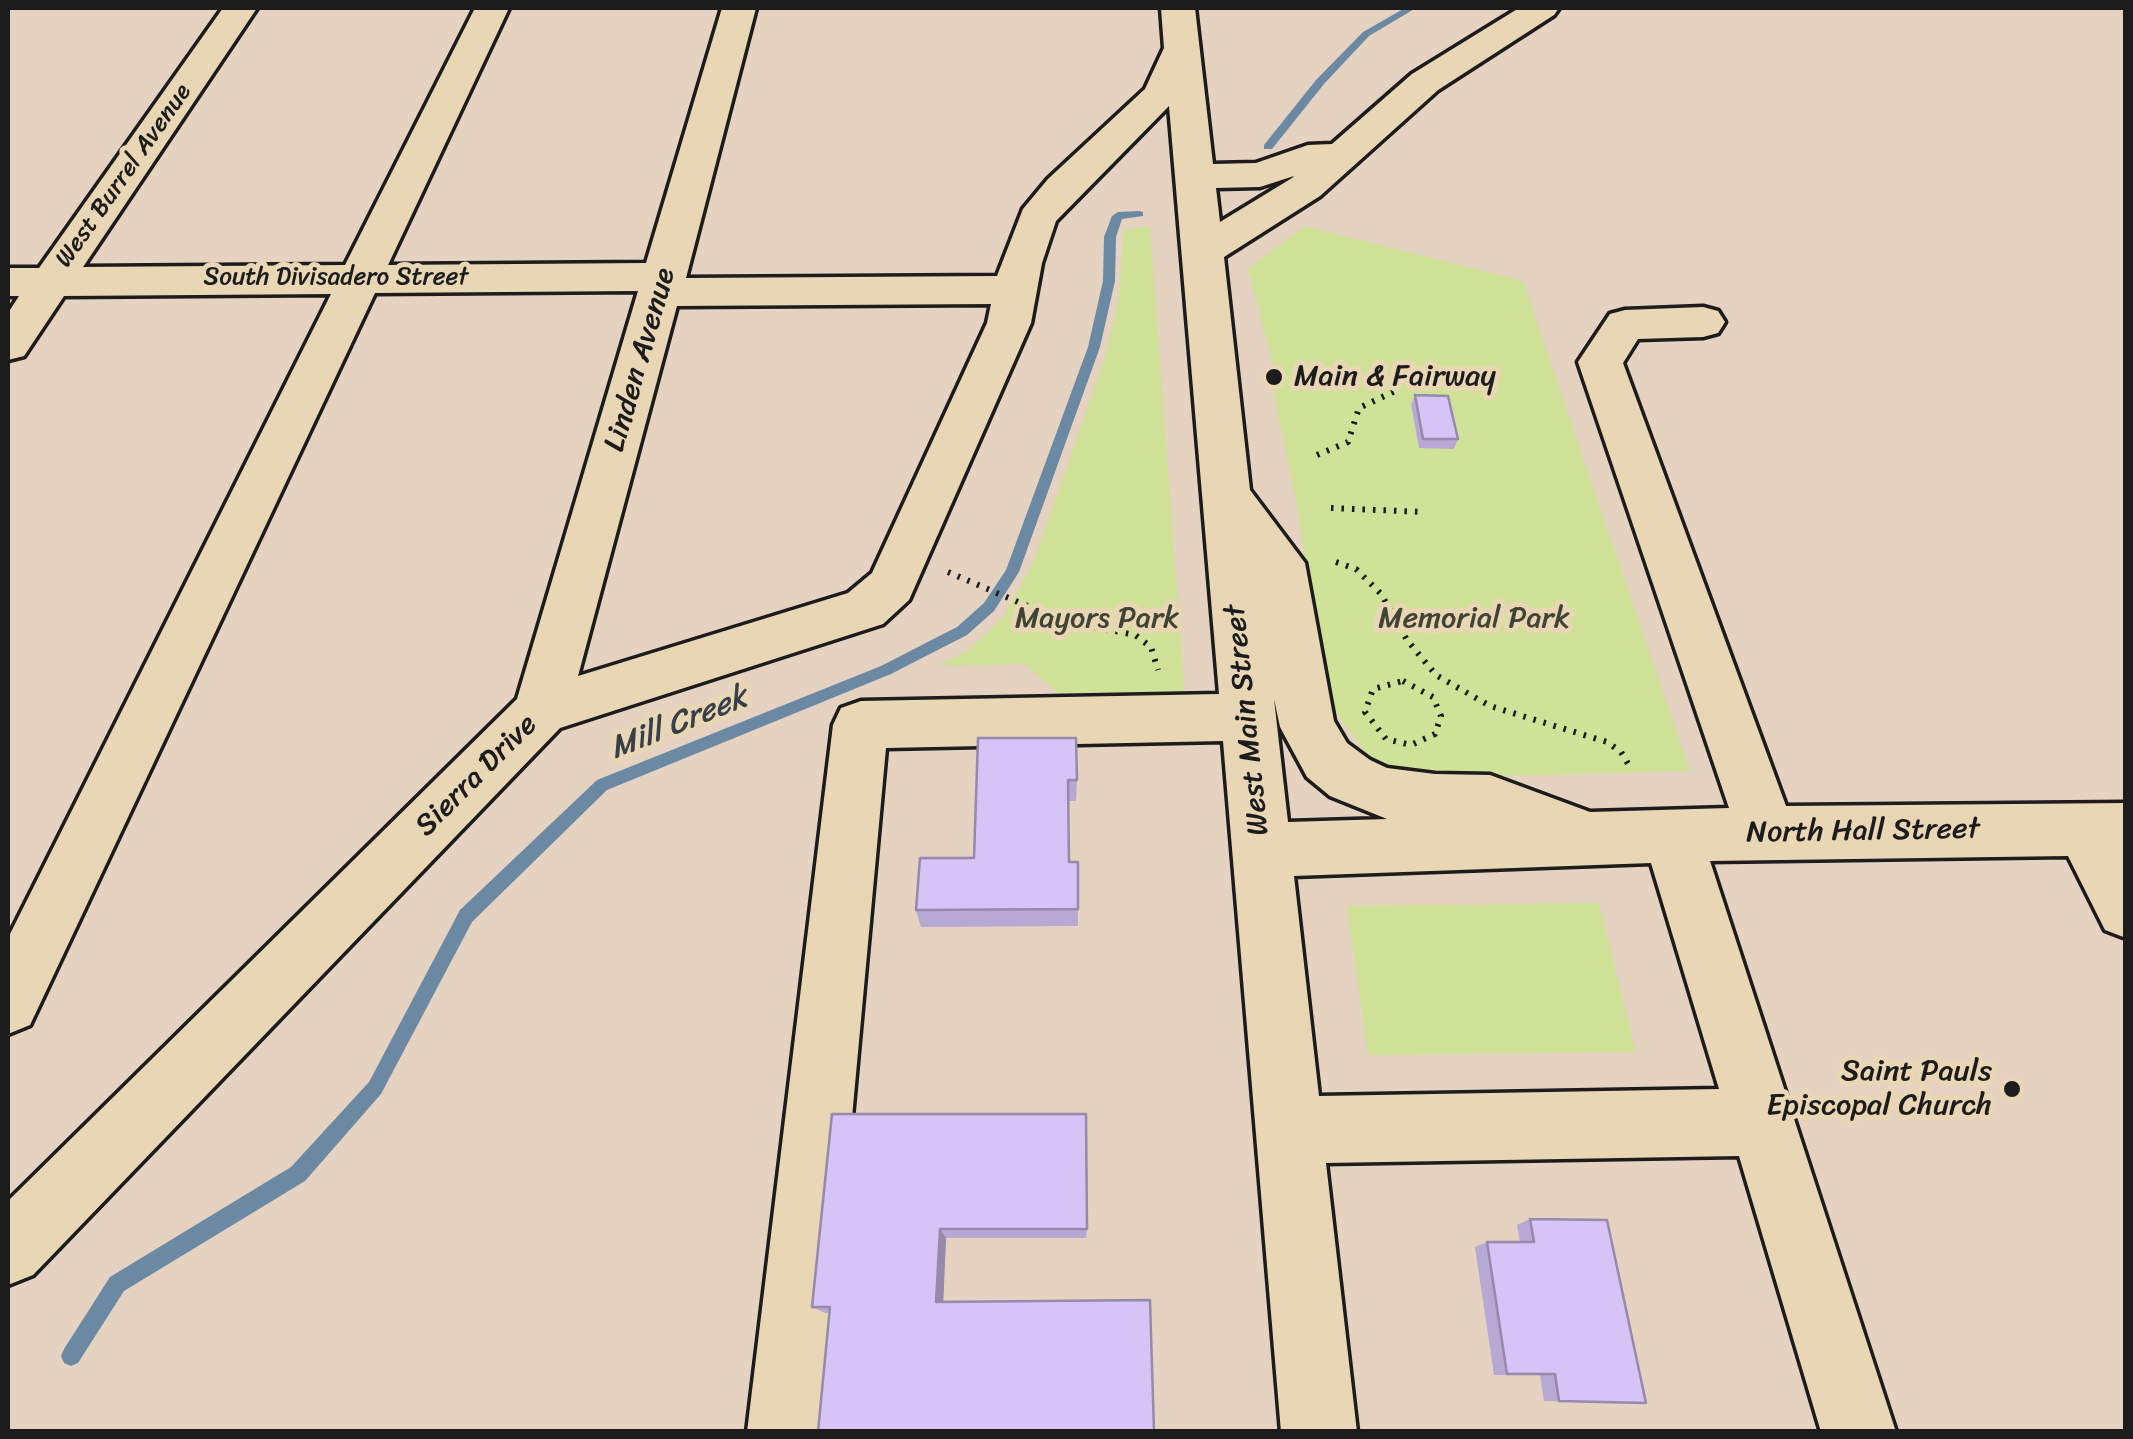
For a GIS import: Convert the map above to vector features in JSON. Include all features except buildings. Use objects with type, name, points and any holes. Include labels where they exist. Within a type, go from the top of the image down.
[{"type":"street","name":"West Burrel Avenue","points":[[8,345],[240,8]]},
{"type":"street","points":[[8,1003],[492,8]]},
{"type":"street","name":"Linden Avenue","points":[[540,711],[739,8]]},
{"type":"street","name":"West Main Street","points":[[1178,8],[1319,1432]]},
{"type":"street","points":[[1200,253],[1306,187],[1425,82],[1542,8]]},
{"type":"street","points":[[1017,276],[1037,218],[1062,188],[1161,93],[1181,49]]},
{"type":"street","points":[[1062,188],[1128,154],[1275,172],[1366,134]]},
{"type":"street","name":"South Divisadero Street","points":[[8,282],[1017,276]]},
{"type":"street","name":"Sierra Drive","points":[[8,1250],[540,711],[865,609],[891,586],[1009,323],[1017,276]]},
{"type":"street","points":[[1703,322],[1625,325],[1600,362],[1766,832]]},
{"type":"street","name":"North Hall Street","points":[[1223,491],[1280,563],[1298,688],[1308,727],[1327,760],[1350,778],[1382,792],[1435,800],[1490,801],[1601,839]]},
{"type":"street","points":[[785,1432],[861,725],[1246,717]]},
{"type":"street","points":[[2105,829],[2126,910]]},
{"type":"street","name":"North Hall Street","points":[[1262,850],[1766,832],[2105,829]]},
{"type":"street","points":[[1672,835],[1859,1432]]},
{"type":"street","points":[[1290,1130],[1762,1122]]},
{"type":"path","points":[[1316,455],[1334,451],[1348,442],[1360,408],[1395,391]]},
{"type":"path","points":[[1330,508],[1424,512]]},
{"type":"path","points":[[1336,562],[1356,569],[1381,594],[1407,640],[1436,676],[1490,706],[1607,742],[1630,767]]},
{"type":"path","points":[[971,582],[1086,628],[1135,635],[1151,647],[1159,674]]},
{"type":"path","points":[[1082,636],[1086,628]]},
{"type":"path","points":[[1425,689],[1436,676]]},
{"type":"path","points":[[1403,681],[1425,689],[1441,716],[1435,734],[1427,740],[1398,744],[1386,739],[1369,722],[1367,697],[1381,684],[1403,681]]},
{"type":"green space","name":"Memorial Park","points":[[1305,226],[1523,281],[1690,771],[1424,778],[1370,758],[1326,700],[1296,499],[1271,381],[1277,380],[1248,269]]},
{"type":"green space","name":"Mayors Park","points":[[1150,227],[1185,697],[1074,706],[1024,664],[938,666],[967,651],[1003,618],[1034,561],[1105,358],[1120,291],[1123,231]]},
{"type":"green space","points":[[1599,903],[1636,1052],[1368,1055],[1347,906]]},
{"type":"waterway","name":"Mill Creek","points":[[1268,147],[1320,82],[1366,34],[1411,8]]},
{"type":"waterway","name":"Mill Creek","points":[[71,1356],[117,1284],[298,1174],[375,1088],[466,916],[602,785],[886,670],[962,631],[989,607],[1012,572],[1094,347],[1109,281],[1110,237],[1118,216],[1139,214]]},
{"type":"place","name":"Main & Fairway","points":[[1274,377]]},
{"type":"place","name":"Saint Pauls Episcopal Church","points":[[2012,1089]]}]
